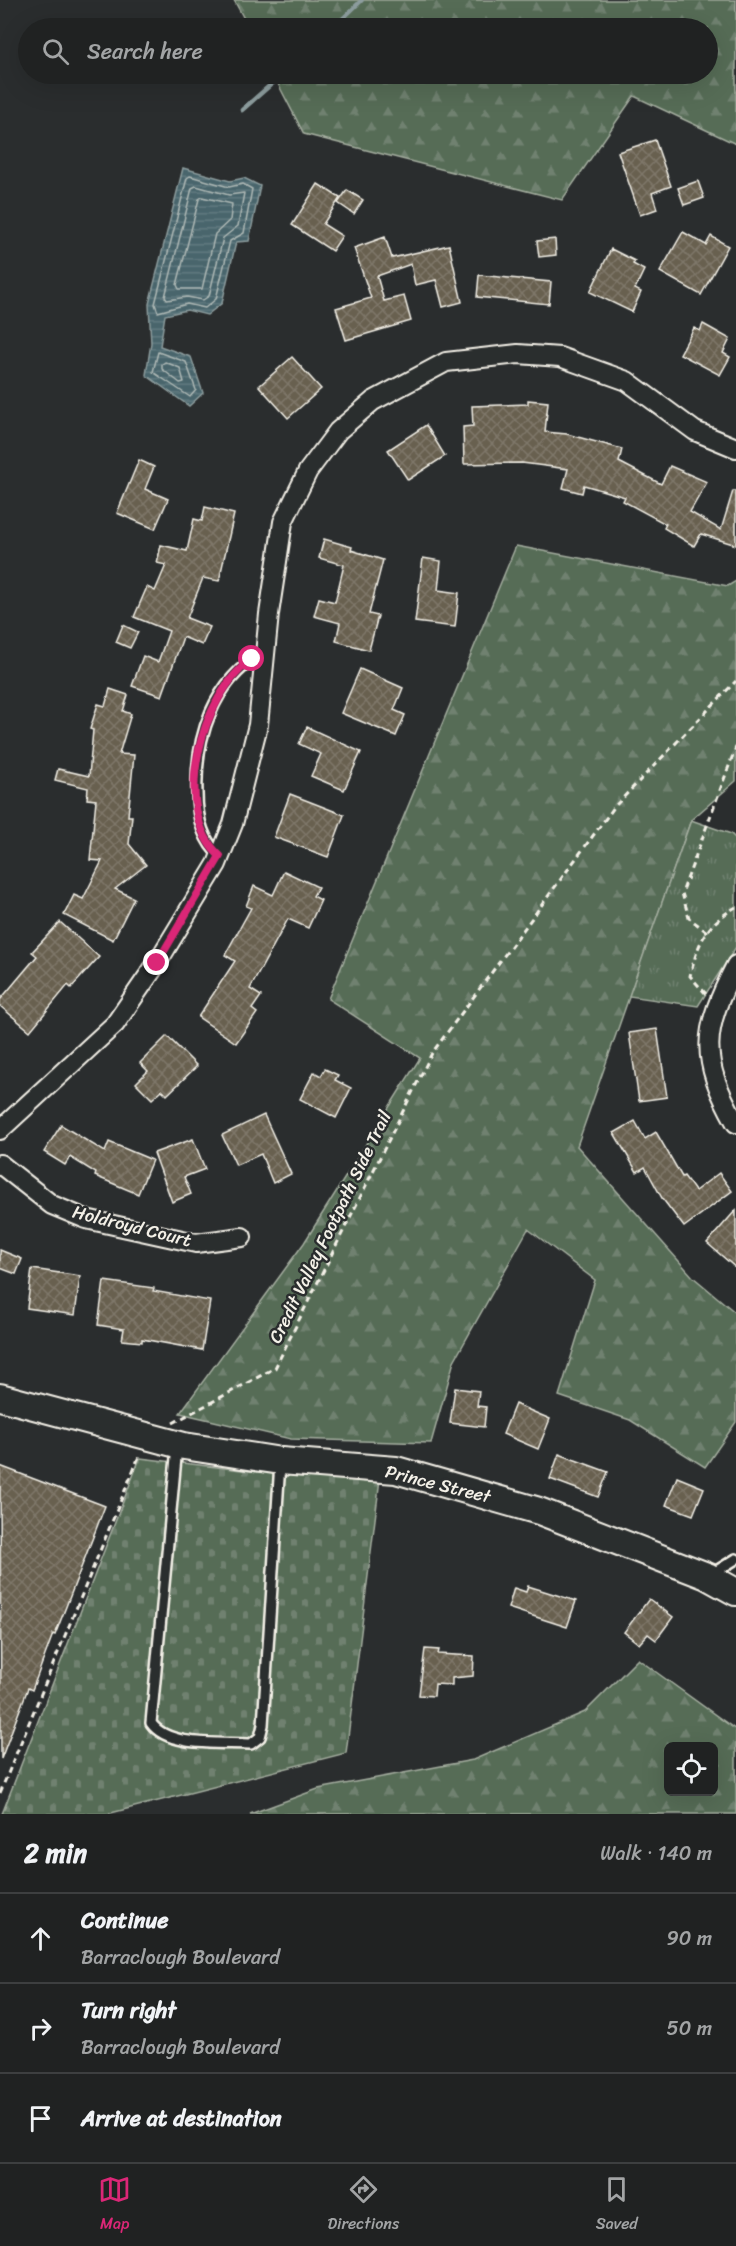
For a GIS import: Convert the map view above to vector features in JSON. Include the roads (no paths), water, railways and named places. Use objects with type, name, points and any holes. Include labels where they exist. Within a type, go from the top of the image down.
[{"type":"street","points":[[0,1130],[115,1024],[157,963],[220,856],[233,824],[258,725],[267,651],[268,614],[283,522],[308,471],[338,431],[373,401],[446,362],[518,354],[560,357],[627,381],[695,431],[736,448]]},
{"type":"street","points":[[736,965],[716,1004],[708,1058],[719,1094],[736,1123]]},
{"type":"street","name":"Holdroyd Court","points":[[0,1164],[52,1205],[86,1219],[196,1244],[242,1238]]},
{"type":"street","name":"Prince Street","points":[[0,1397],[56,1414],[177,1444],[281,1461],[396,1470],[539,1511],[708,1576],[736,1592]]},
{"type":"lane","points":[[220,856],[211,848],[197,807],[196,766],[202,733],[210,711],[226,685],[242,666],[267,651]]},
{"type":"lane","points":[[177,1444],[151,1723],[158,1733],[172,1739],[251,1744],[260,1737],[263,1725],[281,1461]]},
{"type":"lane","points":[[708,1576],[736,1559]]},
{"type":"water","points":[[183,168],[230,181],[244,178],[260,186],[249,241],[236,242],[222,303],[207,315],[187,310],[165,315],[160,346],[191,357],[203,393],[189,406],[146,375],[151,343],[149,304]]},
{"type":"waterway","points":[[343,18],[362,0]]},
{"type":"waterway","points":[[242,110],[272,84]]}]
